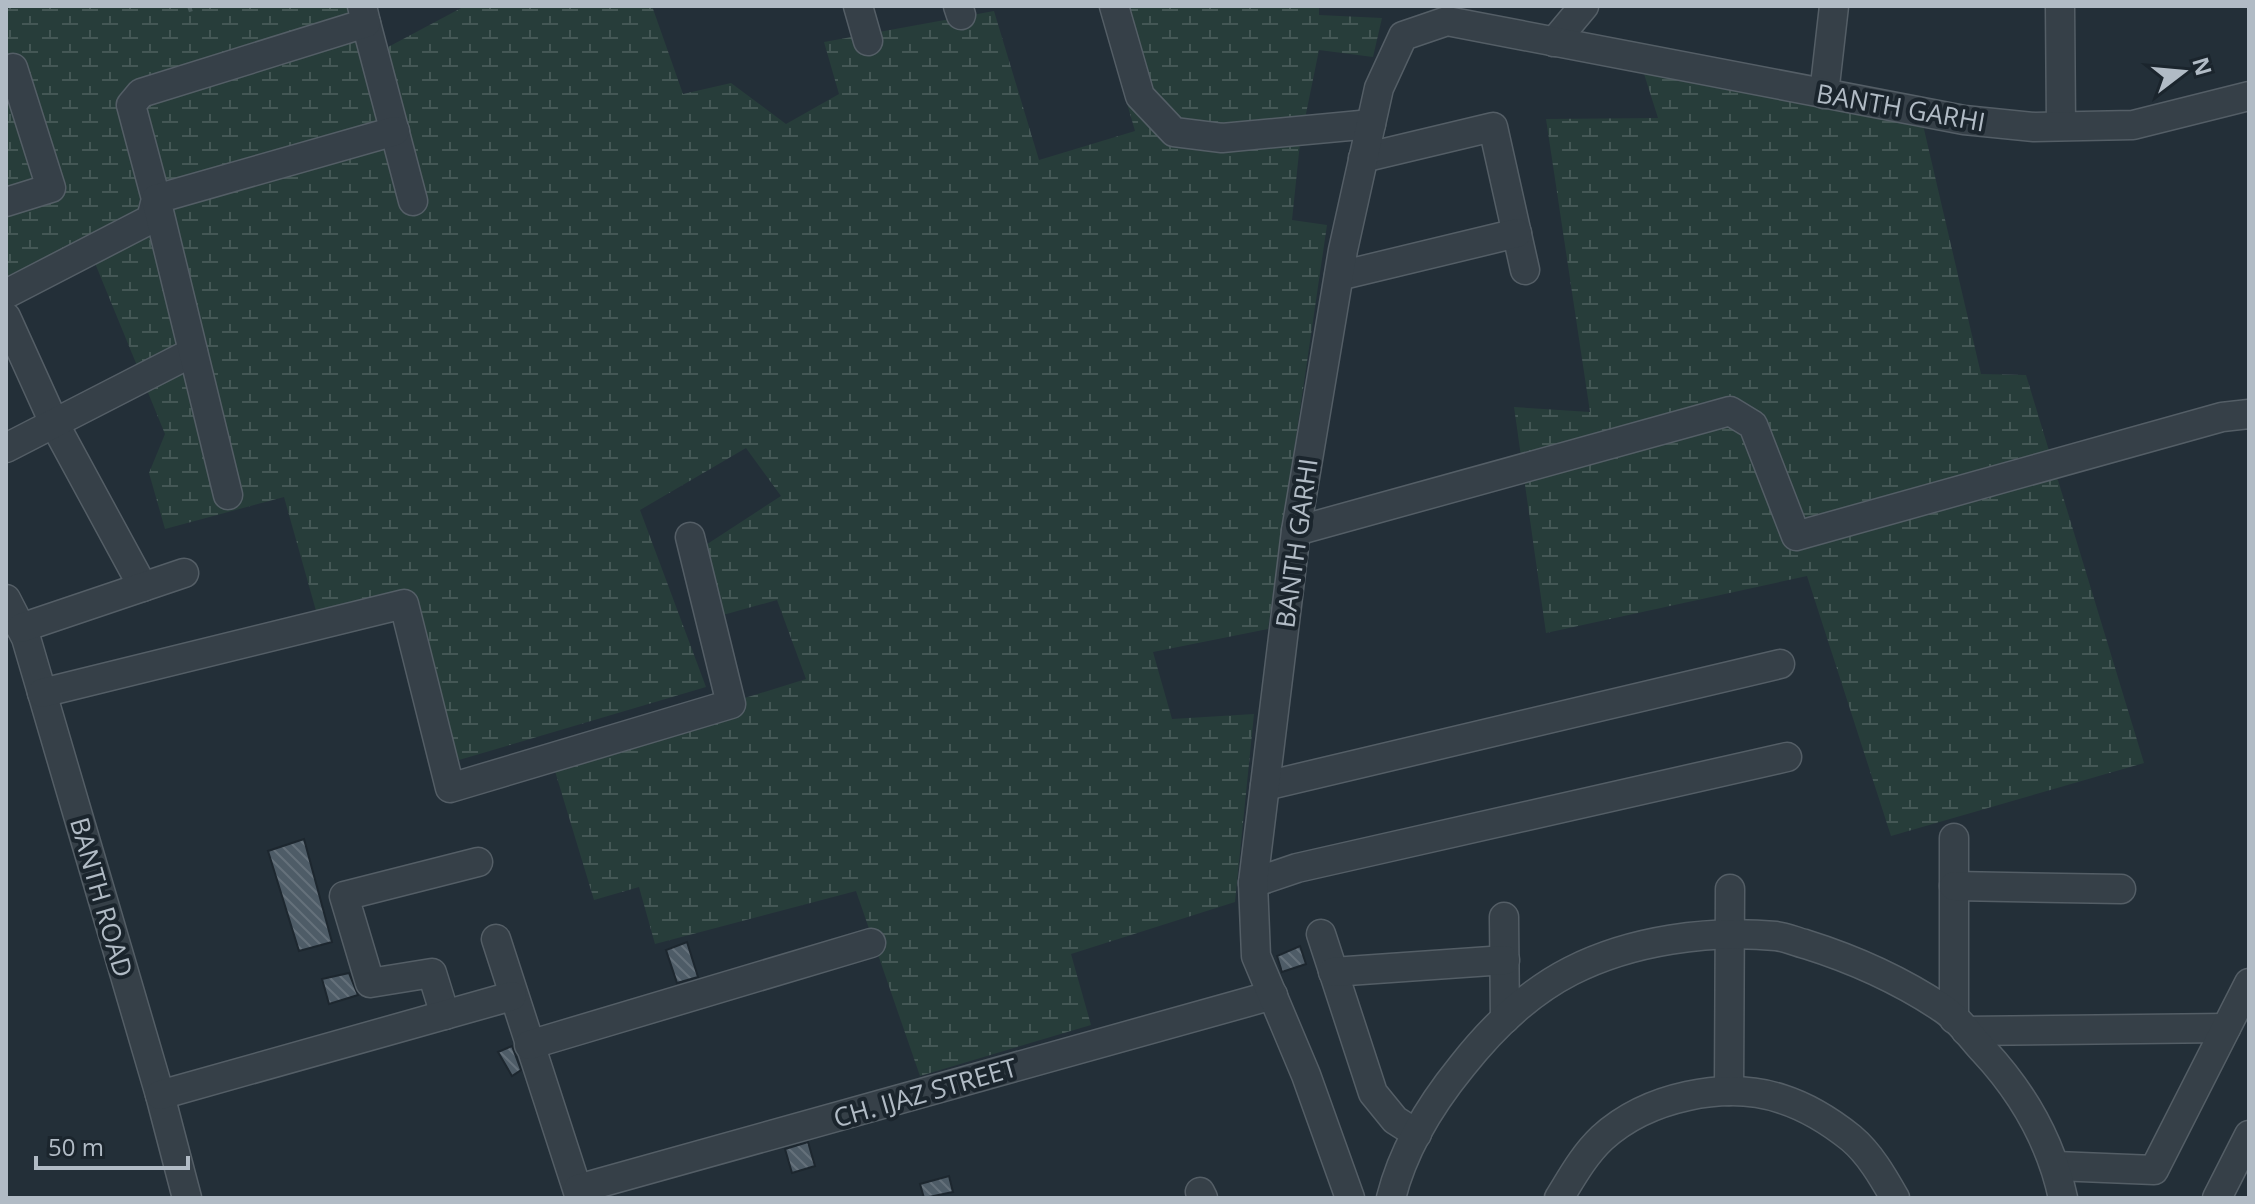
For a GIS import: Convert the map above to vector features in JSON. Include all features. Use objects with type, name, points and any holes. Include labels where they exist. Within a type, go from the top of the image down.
[{"type":"street","points":[[858,6],[868,41]]},
{"type":"street","points":[[1114,6],[1140,96],[1174,132],[1222,138],[1371,124]]},
{"type":"street","points":[[1554,42],[1584,6]]},
{"type":"street","points":[[1824,94],[1834,6]]},
{"type":"street","points":[[2060,6],[2061,126]]},
{"type":"street","points":[[228,495],[131,105],[141,93],[364,14],[413,201]]},
{"type":"street","name":"BANTH GARHI","points":[[1350,1198],[1306,1075],[1256,956],[1253,883],[1296,531],[1339,276],[1379,88],[1403,36],[1447,21],[1964,120],[2061,126],[2133,125],[2249,96]]},
{"type":"street","points":[[6,202],[51,188],[16,118],[13,68]]},
{"type":"street","points":[[1363,158],[1493,127],[1525,270]]},
{"type":"street","points":[[156,199],[395,131]]},
{"type":"street","points":[[6,294],[151,219],[156,199]]},
{"type":"street","points":[[1339,276],[1517,233]]},
{"type":"street","points":[[6,317],[54,423],[143,587]]},
{"type":"street","points":[[6,448],[193,352]]},
{"type":"street","points":[[1296,531],[1730,411],[1753,425],[1796,536],[2222,417],[2249,414]]},
{"type":"street","points":[[42,693],[404,604],[450,788],[731,704],[690,537]]},
{"type":"street","points":[[18,637],[184,573]]},
{"type":"street","name":"BANTH ROAD","points":[[6,599],[42,693],[160,1095],[187,1198]]},
{"type":"street","points":[[1265,786],[1780,664]]},
{"type":"street","points":[[1253,883],[1297,868],[1787,757]]},
{"type":"street","points":[[1954,838],[1960,1025]]},
{"type":"street","points":[[445,1015],[432,973],[370,983],[344,896],[478,862]]},
{"type":"street","points":[[1954,886],[2121,889]]},
{"type":"street","points":[[1729,1091],[1730,889]]},
{"type":"street","points":[[1504,917],[1505,1019]]},
{"type":"street","points":[[1321,934],[1373,1093],[1395,1120],[1417,1134]]},
{"type":"street","points":[[1391,1198],[1417,1134],[1447,1084],[1480,1042],[1527,1000],[1568,972],[1642,944],[1690,937],[1779,936],[1857,962],[1944,1009],[2007,1076],[2035,1121],[2056,1166],[2063,1198]]},
{"type":"street","points":[[496,939],[512,996],[579,1193]]},
{"type":"street","points":[[529,1045],[871,943]]},
{"type":"street","points":[[1333,972],[1505,960]]},
{"type":"street","points":[[2056,1166],[2154,1170],[2249,983]]},
{"type":"street","name":"CH. IJAZ STREET","points":[[579,1193],[1273,995]]},
{"type":"street","points":[[160,1095],[512,996]]},
{"type":"street","points":[[1960,1025],[2226,1028]]},
{"type":"street","points":[[1559,1198],[1580,1164],[1603,1137],[1633,1117],[1663,1103],[1729,1091],[1780,1098],[1816,1113],[1853,1140],[1881,1173],[1895,1198]]},
{"type":"street","points":[[2217,1198],[2249,1135]]},
{"type":"path","points":[[189,6],[192,15]]},
{"type":"green space","points":[[6,6],[350,6],[375,54],[465,6],[652,6],[683,94],[731,83],[786,124],[839,94],[824,42],[994,11],[1039,160],[1135,131],[1099,6],[1319,6],[1319,15],[1382,18],[1373,57],[1319,50],[1300,143],[1292,220],[1327,225],[1268,629],[1153,652],[1172,719],[1254,714],[1235,902],[1071,954],[1091,1025],[920,1076],[856,891],[655,944],[639,887],[594,900],[551,758],[806,679],[777,600],[723,615],[695,552],[781,496],[746,448],[640,510],[706,687],[459,760],[404,604],[320,625],[284,497],[165,529],[149,473],[165,434],[90,251],[6,294]]},
{"type":"green space","points":[[1639,58],[1920,112],[1981,374],[2026,375],[2144,763],[1891,836],[1807,576],[1546,633],[1514,407],[1590,412],[1546,119],[1658,118]]},
{"type":"building","points":[[304,839],[332,942],[299,951],[268,851]]},
{"type":"building","points":[[687,942],[698,977],[677,983],[666,950]]},
{"type":"building","points":[[1300,946],[1306,964],[1282,972],[1277,956]]},
{"type":"building","points":[[349,973],[358,995],[329,1004],[322,979]]},
{"type":"building","points":[[512,1046],[521,1070],[512,1076],[498,1052]]},
{"type":"building","points":[[808,1142],[815,1166],[792,1173],[785,1149]]},
{"type":"building","points":[[949,1176],[953,1192],[924,1198],[920,1184]]}]
